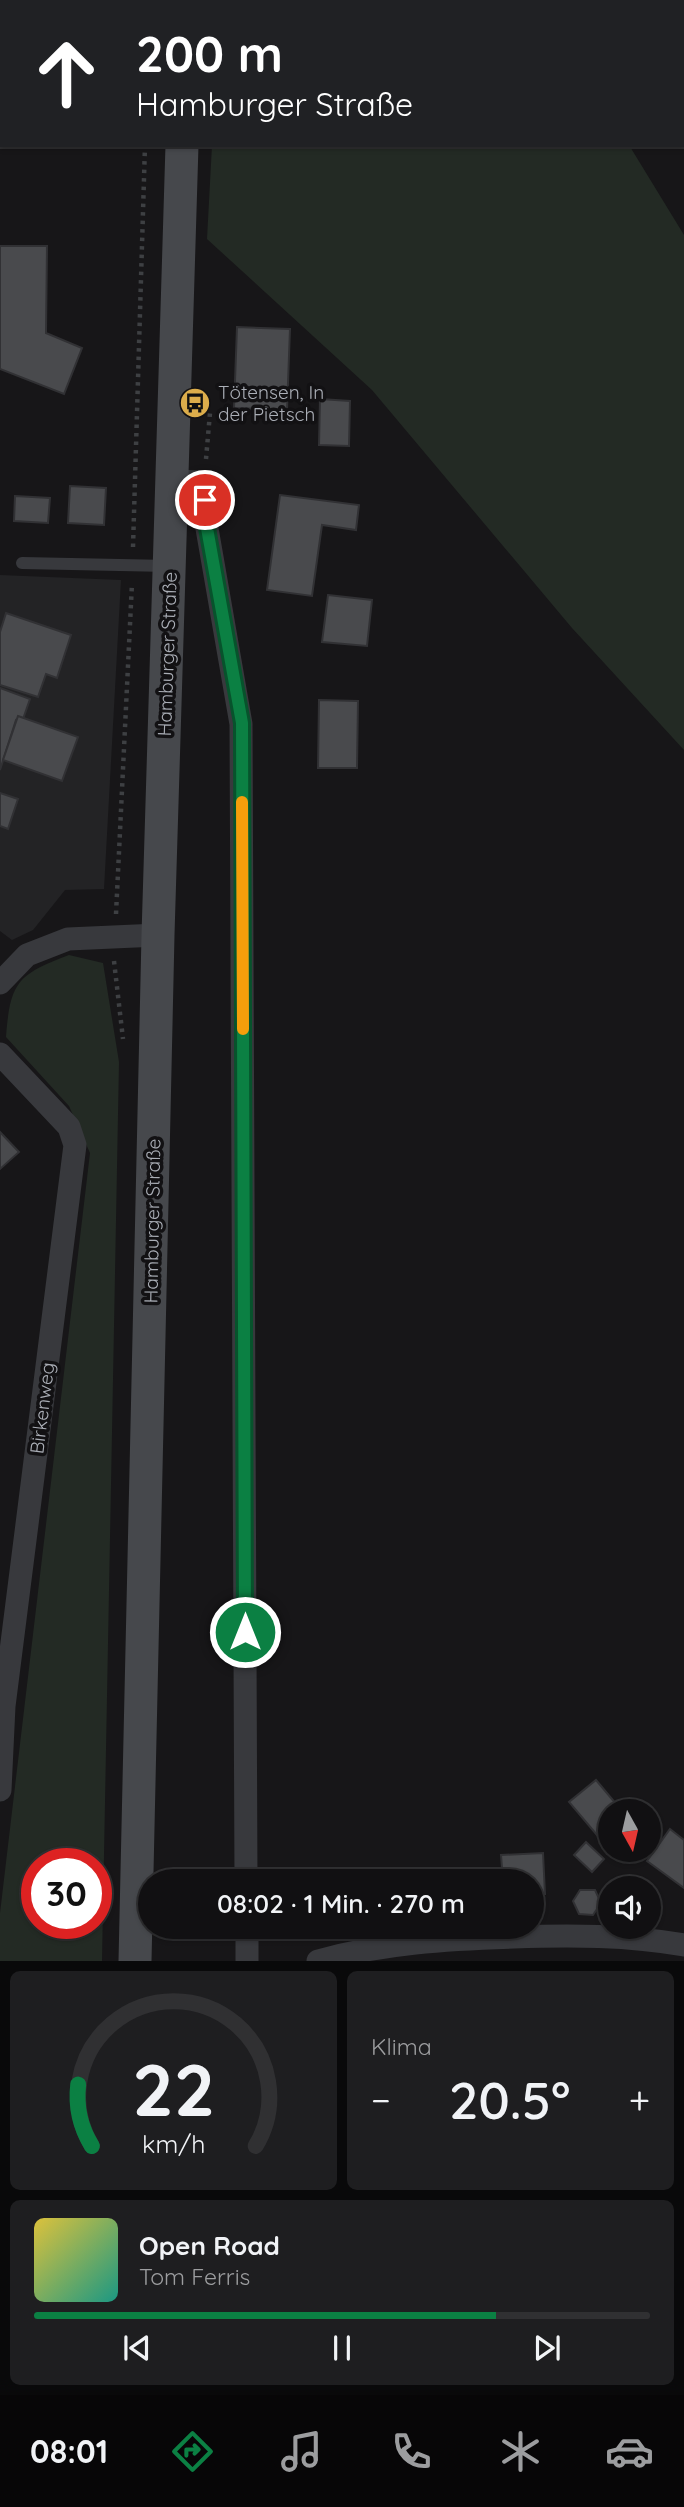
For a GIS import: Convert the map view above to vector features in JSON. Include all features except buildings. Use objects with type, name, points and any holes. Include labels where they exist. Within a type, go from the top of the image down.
[{"type":"main road","name":"Hamburger Straße","points":[[135,1961],[158,935],[182,147]]},
{"type":"street","points":[[172,481],[204,482],[205,517],[242,723],[246,1869]]},
{"type":"street","points":[[0,983],[27,955],[68,939],[158,935]]},
{"type":"street","name":"Birkenweg","points":[[0,1054],[69,1127],[75,1145],[2,1706],[0,1790]]},
{"type":"street","points":[[318,1961],[380,1946],[444,1939],[577,1935],[684,1945]]},
{"type":"street","points":[[247,1939],[247,1961]]},
{"type":"lane","points":[[22,563],[169,566]]},
{"type":"path","points":[[115,937],[133,564],[145,147]]},
{"type":"shaded area","points":[[212,147],[630,147],[684,235],[684,750],[572,628],[372,390],[207,239]]},
{"type":"shaded area","points":[[0,575],[121,580],[104,889],[65,890],[33,930],[12,940],[0,931]]},
{"type":"shaded area","points":[[69,955],[103,963],[119,1062],[104,1848],[21,1848],[21,1939],[102,1939],[102,1961],[0,1961],[0,1913],[90,1153],[69,1106],[6,1037],[14,992],[20,982],[38,968]]},
{"type":"slow traffic","points":[[242,802],[243,1029]]},
{"type":"place","name":"Tötensen, In der Pietsch","points":[[195,403]]},
{"type":"route","points":[[205,500],[205,517],[242,723],[245,1632]]}]
